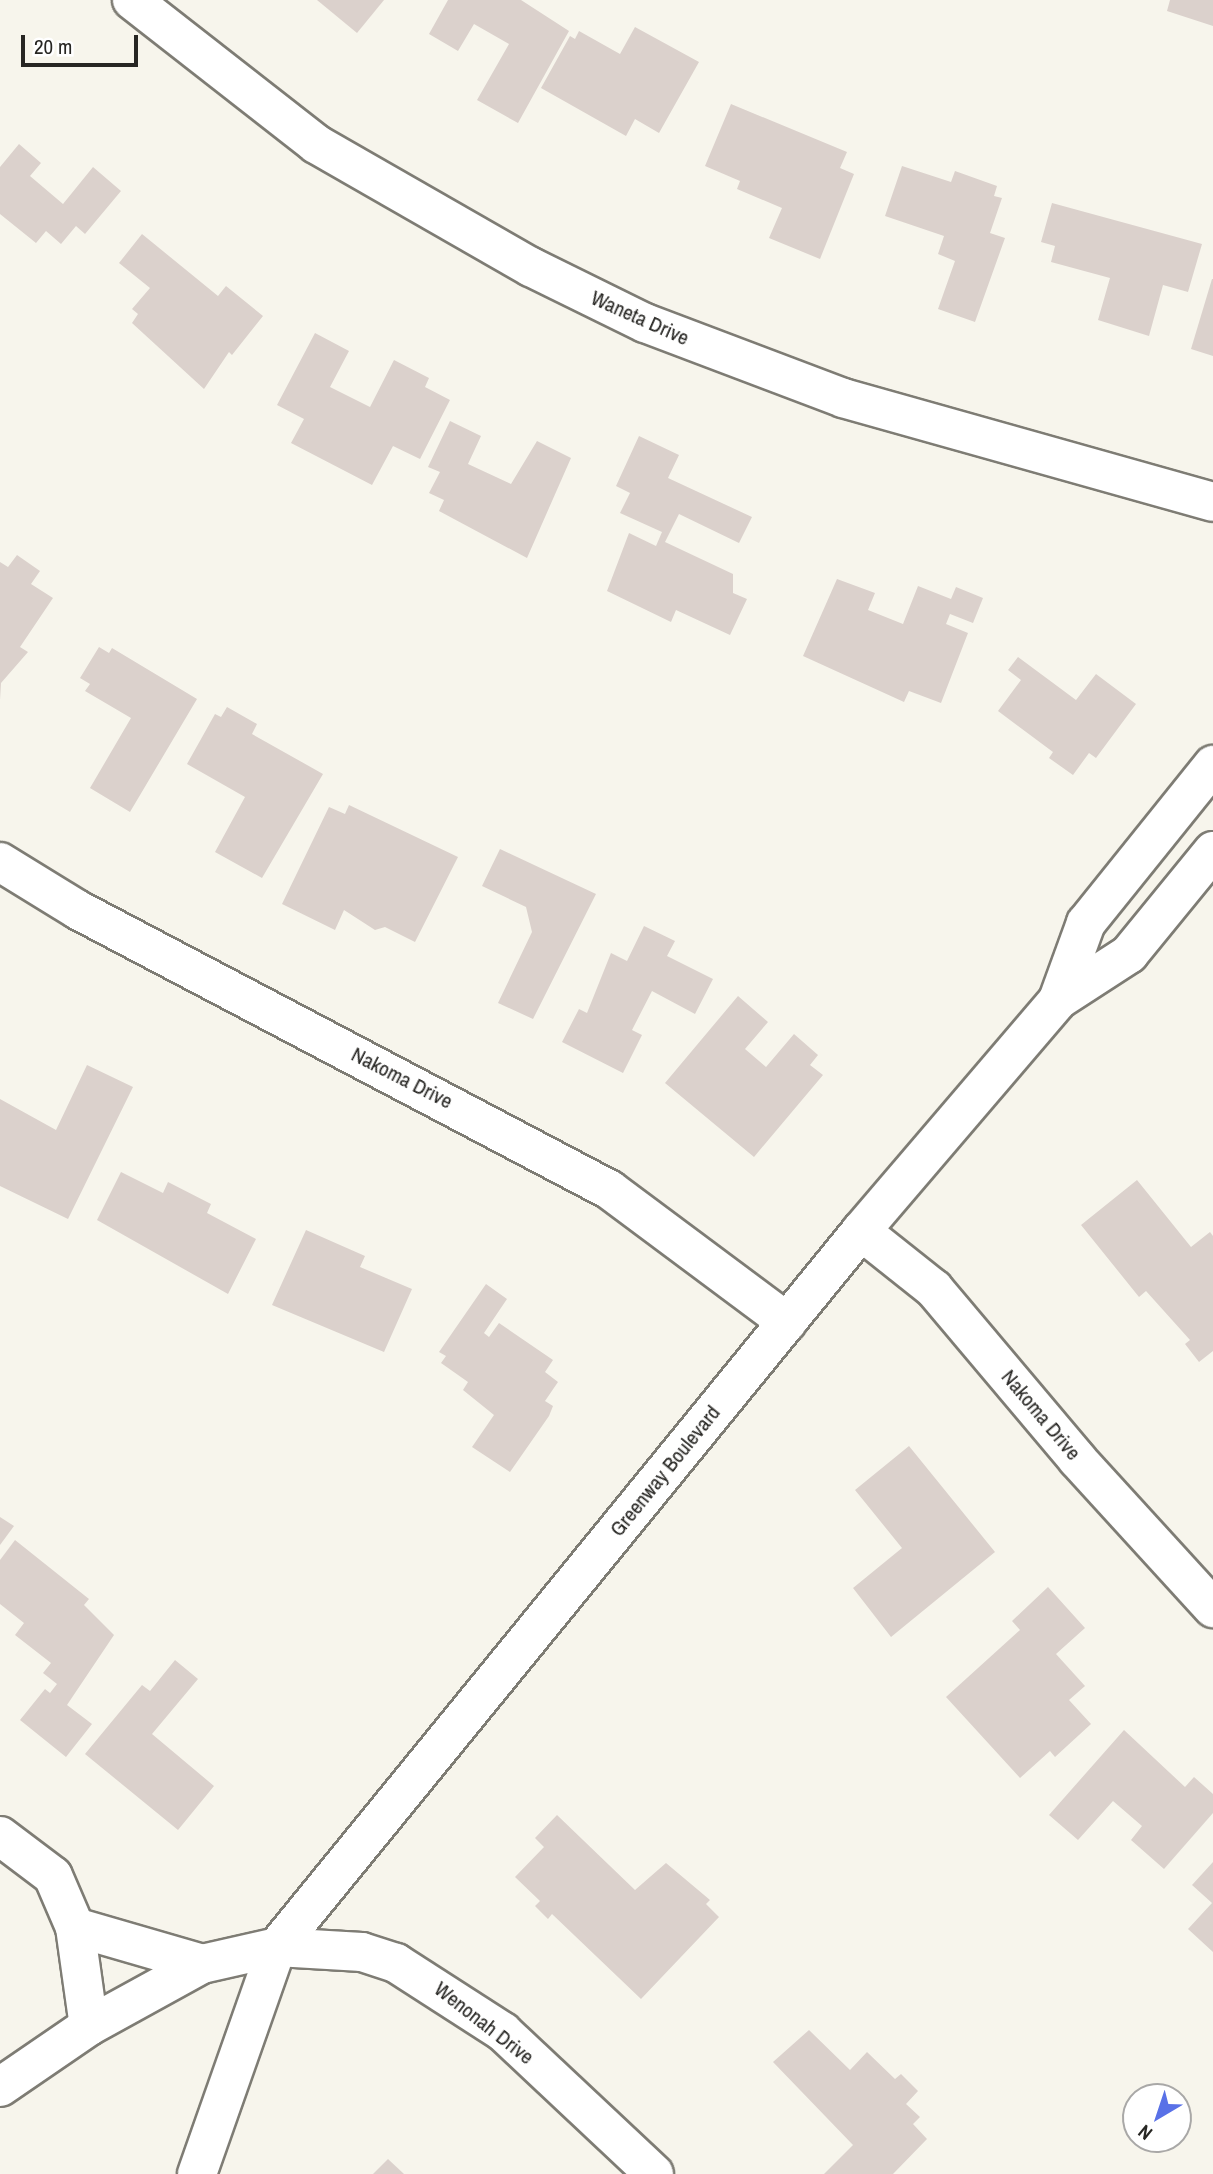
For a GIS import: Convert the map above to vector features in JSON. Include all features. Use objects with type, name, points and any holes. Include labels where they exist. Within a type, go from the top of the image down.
[{"type":"street","name":"Waneta Drive","points":[[132,0],[316,144],[531,267],[645,323],[843,398],[1213,502]]},
{"type":"street","points":[[1058,1000],[1086,923],[1213,765]]},
{"type":"street","points":[[1058,1000],[1129,954],[1213,851]]},
{"type":"street","name":"Nakoma Drive","points":[[0,862],[78,911],[610,1190],[787,1322]]},
{"type":"street","name":"Greenway Boulevard","points":[[197,2174],[277,1947],[861,1231],[1058,1000]]},
{"type":"street","name":"Nakoma Drive","points":[[861,1231],[934,1289],[1077,1459],[1213,1608]]},
{"type":"street","points":[[0,1836],[53,1876],[75,1927],[89,2026]]},
{"type":"street","points":[[75,1927],[202,1964]]},
{"type":"street","name":"Wenonah Drive","points":[[202,1964],[277,1947],[362,1952],[422,1975],[503,2032],[654,2174]]},
{"type":"street","points":[[0,2087],[89,2026],[202,1964]]},
{"type":"building","points":[[317,0],[384,0],[357,33]]},
{"type":"building","points":[[448,0],[521,0],[569,31],[518,123],[477,100],[509,44],[474,24],[458,51],[429,34]]},
{"type":"building","points":[[1170,0],[1213,0],[1213,26],[1167,11]]},
{"type":"building","points":[[635,27],[699,62],[659,133],[635,119],[626,136],[541,88],[570,36],[575,39],[579,31],[620,54]]},
{"type":"building","points":[[731,104],[847,152],[840,168],[854,174],[820,259],[769,238],[782,208],[737,189],[740,181],[705,166]]},
{"type":"building","points":[[19,144],[41,163],[30,176],[63,204],[93,167],[121,191],[85,234],[76,226],[61,244],[46,231],[36,243],[0,214],[0,167]]},
{"type":"building","points":[[902,166],[951,182],[955,171],[997,186],[994,196],[1002,198],[990,233],[1005,238],[975,322],[938,309],[955,261],[938,254],[944,236],[885,216]]},
{"type":"building","points":[[1052,203],[1202,244],[1188,292],[1163,285],[1149,336],[1098,320],[1110,278],[1051,262],[1055,246],[1041,242]]},
{"type":"building","points":[[142,234],[218,296],[226,286],[263,316],[232,355],[229,352],[204,389],[132,323],[138,314],[132,309],[150,288],[119,263]]},
{"type":"building","points":[[1213,279],[1213,356],[1191,349]]},
{"type":"building","points":[[315,333],[349,351],[330,387],[370,407],[394,360],[429,378],[425,387],[450,400],[420,459],[393,446],[372,485],[291,443],[304,419],[277,405]]},
{"type":"building","points":[[450,421],[481,436],[468,464],[511,484],[537,441],[571,458],[527,558],[439,511],[444,500],[429,493],[440,472],[428,467]]},
{"type":"building","points":[[639,436],[679,455],[668,478],[752,517],[739,543],[679,514],[665,542],[733,574],[733,593],[747,599],[730,635],[676,610],[671,622],[607,591],[629,533],[656,546],[662,532],[620,513],[630,493],[616,486]]},
{"type":"building","points":[[17,555],[40,571],[31,584],[53,598],[20,647],[28,652],[1,683],[0,700],[0,562],[8,567]]},
{"type":"building","points":[[837,579],[875,593],[868,610],[903,624],[918,586],[951,599],[956,587],[983,598],[973,623],[950,614],[946,624],[968,633],[941,703],[909,691],[904,702],[803,656]]},
{"type":"building","points":[[99,647],[109,653],[112,648],[197,699],[130,812],[90,788],[131,718],[85,691],[90,684],[80,678]]},
{"type":"building","points":[[1018,657],[1076,700],[1096,674],[1136,704],[1096,758],[1089,753],[1073,775],[1049,758],[1053,752],[998,711],[1021,680],[1008,670]]},
{"type":"building","points":[[227,707],[257,724],[252,734],[323,774],[262,878],[215,852],[245,797],[187,764],[215,714],[221,717]]},
{"type":"building","points":[[349,805],[458,857],[415,942],[385,927],[375,930],[344,910],[335,930],[282,904],[329,807],[345,814]]},
{"type":"building","points":[[500,849],[596,894],[533,1019],[498,1003],[532,932],[526,907],[482,886]]},
{"type":"building","points":[[644,926],[675,941],[667,956],[713,979],[695,1014],[652,991],[632,1030],[642,1035],[623,1073],[562,1042],[579,1009],[587,1013],[611,953],[627,961]]},
{"type":"building","points":[[738,996],[768,1022],[745,1049],[766,1067],[794,1034],[818,1055],[810,1065],[823,1075],[754,1157],[665,1083]]},
{"type":"building","points":[[87,1065],[133,1087],[68,1219],[0,1186],[0,1099],[56,1130]]},
{"type":"building","points":[[121,1172],[163,1193],[168,1182],[211,1204],[207,1213],[256,1239],[228,1294],[97,1220]]},
{"type":"building","points":[[1137,1180],[1191,1247],[1210,1232],[1213,1236],[1213,1351],[1199,1362],[1185,1344],[1190,1340],[1146,1291],[1139,1297],[1081,1225]]},
{"type":"building","points":[[306,1230],[365,1256],[360,1267],[412,1289],[384,1352],[272,1305]]},
{"type":"building","points":[[486,1284],[507,1299],[484,1333],[489,1337],[499,1323],[553,1360],[545,1372],[558,1382],[545,1401],[553,1406],[549,1416],[510,1472],[472,1447],[494,1415],[463,1390],[468,1382],[441,1363],[446,1356],[439,1352]]},
{"type":"building","points":[[909,1446],[995,1552],[891,1637],[853,1588],[902,1548],[855,1490]]},
{"type":"building","points":[[0,1517],[14,1526],[0,1545]]},
{"type":"building","points":[[15,1540],[89,1599],[84,1605],[114,1635],[67,1705],[92,1724],[66,1757],[20,1720],[45,1689],[50,1693],[57,1684],[43,1673],[51,1663],[15,1635],[24,1623],[0,1604],[0,1560]]},
{"type":"building","points":[[1048,1587],[1085,1628],[1056,1654],[1085,1686],[1069,1700],[1091,1724],[1055,1757],[1050,1751],[1020,1778],[946,1697],[1020,1630],[1012,1621]]},
{"type":"building","points":[[175,1660],[198,1679],[152,1734],[214,1786],[178,1830],[85,1754],[142,1685],[150,1691]]},
{"type":"building","points":[[1124,1730],[1185,1787],[1194,1777],[1213,1794],[1213,1813],[1164,1869],[1131,1840],[1142,1826],[1113,1801],[1078,1840],[1049,1815]]},
{"type":"building","points":[[557,1815],[635,1890],[666,1863],[710,1900],[706,1904],[719,1917],[641,1999],[552,1914],[548,1919],[535,1906],[540,1901],[515,1877],[544,1847],[535,1838]]},
{"type":"building","points":[[1213,1862],[1213,1952],[1188,1929],[1212,1903],[1192,1885]]},
{"type":"building","points":[[809,2030],[850,2070],[867,2052],[895,2079],[901,2074],[918,2091],[906,2104],[920,2117],[913,2124],[927,2139],[893,2174],[824,2174],[853,2145],[773,2062]]},
{"type":"building","points":[[388,2159],[404,2174],[373,2174]]}]
